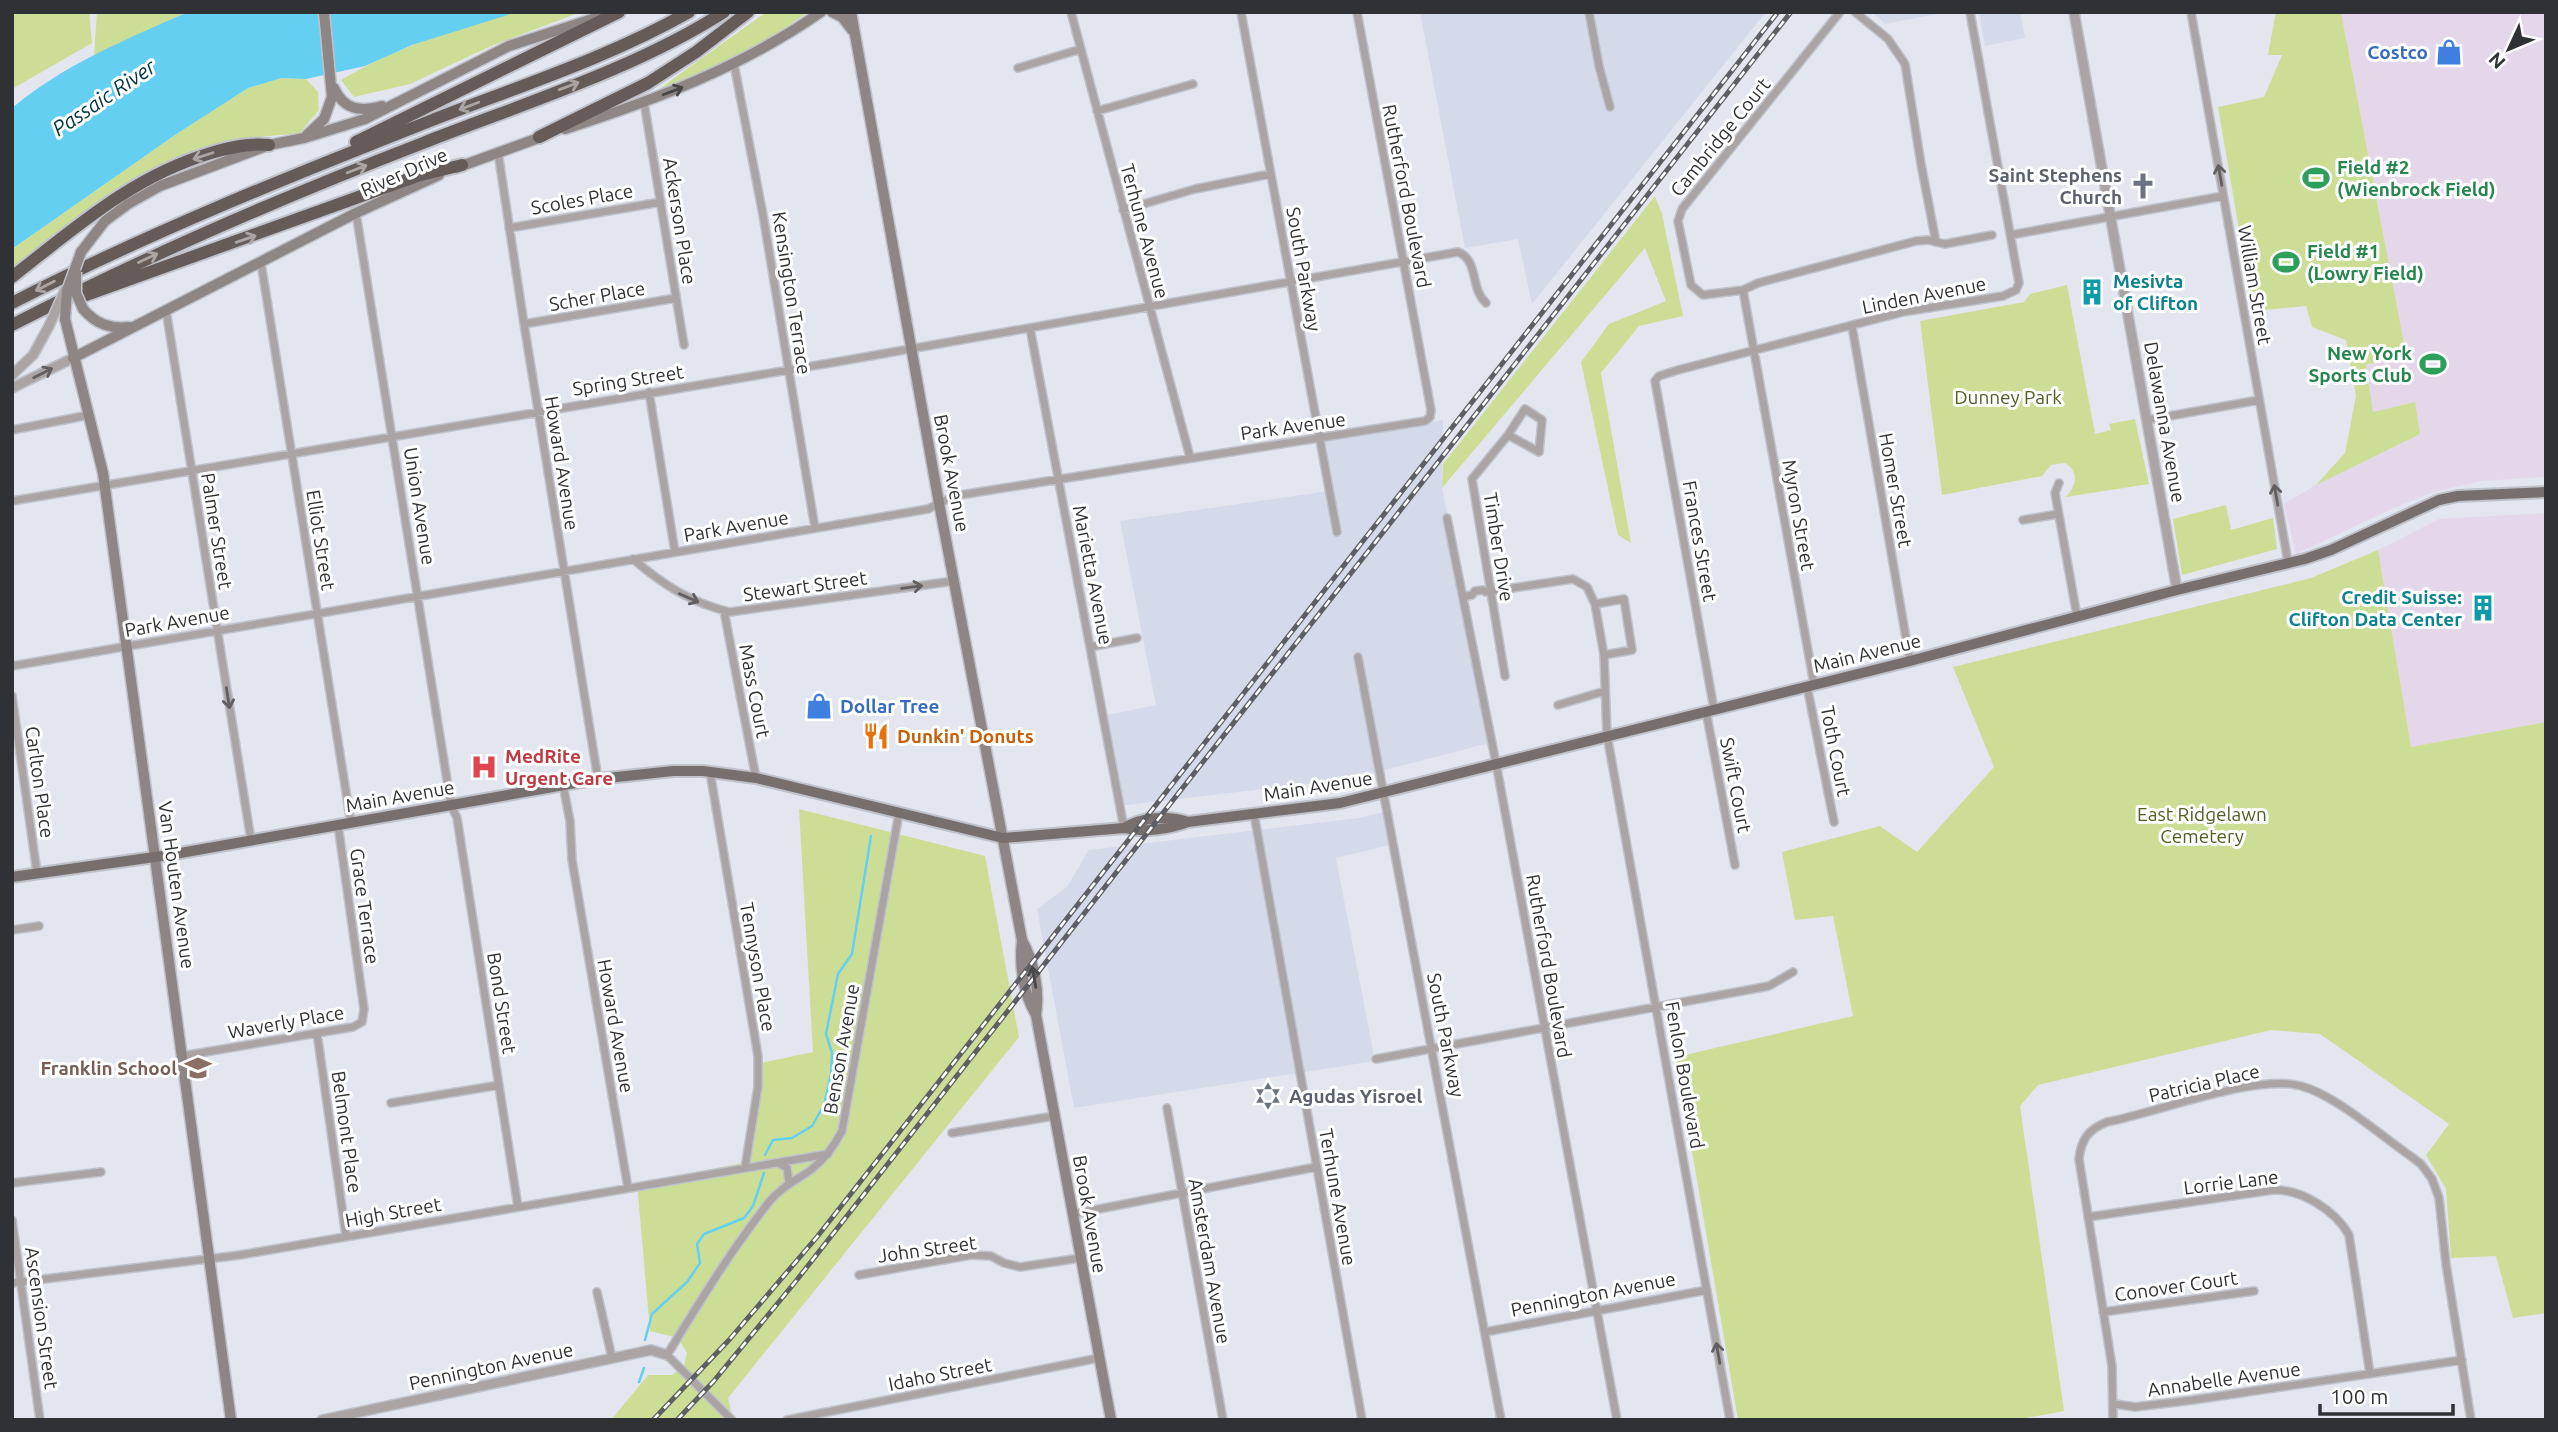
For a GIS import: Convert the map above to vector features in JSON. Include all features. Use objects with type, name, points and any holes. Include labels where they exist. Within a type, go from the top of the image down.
[{"type":"highway","points":[[303,171],[619,12]]},
{"type":"highway","points":[[12,303],[157,233],[303,171],[596,57],[689,12]]},
{"type":"highway","points":[[16,323],[222,225],[330,179],[662,47],[724,12]]},
{"type":"highway","points":[[539,138],[656,78],[748,12]]},
{"type":"highway","points":[[12,277],[95,211],[154,176],[221,150],[242,145],[270,145]]},
{"type":"highway","points":[[16,323],[417,176],[462,165]]},
{"type":"main road","points":[[304,138],[324,120],[332,97],[324,12]]},
{"type":"main road","points":[[139,324],[111,327],[96,321],[83,309],[75,284],[81,251],[104,221],[143,195],[194,172],[270,145],[357,122],[509,46],[612,12]]},
{"type":"main road","points":[[832,12],[842,17],[853,32]]},
{"type":"main road","name":"Brook Avenue","points":[[851,12],[939,503],[1022,940],[1020,958],[1028,1002],[1036,1015],[1111,1420]]},
{"type":"main road","name":"River Drive","points":[[73,358],[356,213],[462,165],[689,85],[734,64],[820,13]]},
{"type":"main road","points":[[332,79],[343,102],[356,109],[373,109],[415,95]]},
{"type":"main road","name":"Van Houten Avenue","points":[[81,251],[69,282],[65,319],[105,485],[231,1420]]},
{"type":"main road","name":"Main Avenue","points":[[12,877],[155,857],[598,779],[666,771],[710,772],[756,778],[1003,838],[1124,828],[1134,822],[1175,817],[1188,822],[1321,807],[1910,660],[2288,562],[2331,550],[2440,500],[2458,496],[2546,492]]},
{"type":"street","name":"Terhune Avenue","points":[[1071,12],[1190,457]]},
{"type":"street","name":"South Parkway","points":[[1241,12],[1337,532]]},
{"type":"street","name":"Rutherford Boulevard","points":[[1357,12],[1427,385]]},
{"type":"street","points":[[1589,12],[1610,107]]},
{"type":"street","name":"Cambridge Court","points":[[1840,12],[1682,208],[1679,215],[1691,285],[1696,292],[1710,295],[1743,290],[1758,283],[1916,241],[1945,244],[1992,235]]},
{"type":"street","points":[[1855,12],[1888,39],[1905,64],[1936,242]]},
{"type":"street","points":[[1970,12],[2011,234],[2223,195]]},
{"type":"street","name":"Delawanna Avenue","points":[[2074,12],[2177,590]]},
{"type":"street","name":"William Street","points":[[2191,12],[2288,562]]},
{"type":"street","points":[[1018,68],[1081,49]]},
{"type":"street","name":"Kensington Terrace","points":[[734,64],[763,215],[815,528]]},
{"type":"street","points":[[1097,111],[1193,84]]},
{"type":"street","name":"Ackerson Place","points":[[644,102],[684,345]]},
{"type":"street","name":"Howard Avenue","points":[[498,152],[598,779]]},
{"type":"street","points":[[1123,210],[1195,189],[1270,174]]},
{"type":"street","name":"Scoles Place","points":[[509,228],[661,202]]},
{"type":"street","name":"Union Avenue","points":[[356,213],[451,805]]},
{"type":"street","name":"Linden Avenue","points":[[1656,378],[1903,312],[2003,296],[2016,290],[2019,283],[2011,234]]},
{"type":"street","name":"Spring Street","points":[[12,501],[911,349],[1458,252],[1471,263],[1478,294],[1486,303]]},
{"type":"street","name":"Elliot Street","points":[[261,263],[351,823]]},
{"type":"street","points":[[12,375],[33,355],[69,282]]},
{"type":"street","points":[[1743,290],[1753,351]]},
{"type":"street","name":"Scher Place","points":[[524,324],[676,298]]},
{"type":"street","name":"Palmer Street","points":[[166,310],[251,840]]},
{"type":"street","name":"Homer Street","points":[[1852,326],[1910,660]]},
{"type":"street","name":"Marietta Avenue","points":[[1030,328],[1124,828]]},
{"type":"street","name":"Myron Street","points":[[1753,351],[1810,685]]},
{"type":"street","name":"River Drive","points":[[12,388],[73,358]]},
{"type":"street","name":"Frances Street","points":[[1656,378],[1710,710]]},
{"type":"street","name":"Park Avenue","points":[[12,666],[928,509],[954,496],[1425,421],[1432,411],[1427,385]]},
{"type":"street","points":[[649,392],[675,552]]},
{"type":"street","points":[[2147,420],[2259,400]]},
{"type":"street","name":"Timber Drive","points":[[1505,676],[1488,592],[1472,478],[1525,409],[1542,420],[1539,452],[1507,435]]},
{"type":"street","points":[[12,430],[89,415]]},
{"type":"street","points":[[2059,483],[2055,493],[2077,616]]},
{"type":"street","points":[[2023,520],[2059,514]]},
{"type":"street","name":"Rutherford Boulevard","points":[[1447,518],[1468,596],[1496,763],[1617,1420]]},
{"type":"street","name":"Stewart Street","points":[[633,559],[677,593],[724,611],[738,612],[954,581]]},
{"type":"street","points":[[1468,596],[1476,598],[1488,592],[1573,579],[1587,587],[1595,604],[1624,599],[1632,650],[1604,655]]},
{"type":"street","name":"Fenlon Boulevard","points":[[1595,604],[1604,655],[1607,735],[1730,1420]]},
{"type":"street","name":"Mass Court","points":[[724,611],[756,778]]},
{"type":"street","points":[[1090,647],[1137,638]]},
{"type":"street","name":"South Parkway","points":[[1358,657],[1501,1420]]},
{"type":"street","name":"Toth Court","points":[[1810,685],[1834,822]]},
{"type":"street","points":[[1558,705],[1605,691]]},
{"type":"street","name":"Carlton Place","points":[[12,696],[37,873]]},
{"type":"street","name":"Swift Court","points":[[1710,710],[1735,865]]},
{"type":"street","name":"Tennyson Place","points":[[710,772],[759,1069],[745,1168]]},
{"type":"street","name":"Howard Avenue","points":[[563,785],[570,821],[572,860],[628,1188]]},
{"type":"street","name":"Bond Street","points":[[451,805],[457,818],[517,1207]]},
{"type":"street","name":"Benson Avenue","points":[[667,1355],[705,1294],[770,1201],[828,1154],[842,1132],[899,813]]},
{"type":"street","name":"Terhune Avenue","points":[[1254,814],[1362,1420]]},
{"type":"street","name":"Grace Terrace","points":[[338,825],[361,991]]},
{"type":"street","points":[[12,930],[39,926]]},
{"type":"street","points":[[1376,1059],[1769,986],[1793,972]]},
{"type":"street","name":"Waverly Place","points":[[182,1056],[353,1027],[362,1023],[364,1015],[361,991]]},
{"type":"street","name":"Belmont Place","points":[[317,1033],[346,1236]]},
{"type":"street","name":"Patricia Place","points":[[2113,1420],[2115,1404],[2112,1366],[2079,1159],[2084,1137],[2097,1126],[2277,1082],[2301,1085],[2322,1095],[2421,1164],[2432,1179],[2439,1198],[2446,1264],[2471,1420]]},
{"type":"street","points":[[391,1103],[499,1085]]},
{"type":"street","name":"Amsterdam Avenue","points":[[1167,1108],[1223,1420]]},
{"type":"street","points":[[952,1133],[1055,1116]]},
{"type":"street","name":"High Street","points":[[12,1283],[209,1259],[828,1154]]},
{"type":"street","points":[[778,1162],[786,1168],[789,1183]]},
{"type":"street","points":[[1073,1214],[1316,1167]]},
{"type":"street","points":[[12,1183],[101,1172]]},
{"type":"street","name":"Lorrie Lane","points":[[2088,1217],[2273,1190],[2295,1191],[2304,1195],[2343,1225],[2348,1235],[2370,1374]]},
{"type":"street","name":"Ascension Street","points":[[12,1220],[40,1420]]},
{"type":"street","name":"John Street","points":[[859,1275],[971,1255],[990,1256],[1020,1267],[1081,1258]]},
{"type":"street","name":"Pennington Avenue","points":[[1485,1332],[1707,1290]]},
{"type":"street","name":"Conover Court","points":[[2103,1312],[2254,1291]]},
{"type":"street","points":[[597,1292],[612,1358]]},
{"type":"street","name":"Pennington Avenue","points":[[322,1420],[651,1350],[667,1355]]},
{"type":"street","points":[[667,1355],[732,1420]]},
{"type":"street","name":"Idaho Street","points":[[787,1420],[1099,1358]]},
{"type":"street","name":"Annabelle Avenue","points":[[2115,1404],[2146,1406],[2462,1360]]},
{"type":"shaded area","points":[[1420,12],[1766,12],[1532,304],[1518,239],[1465,248]]},
{"type":"shaded area","points":[[1872,12],[1947,12],[1885,24]]},
{"type":"shaded area","points":[[1979,12],[2020,12],[2025,38],[1985,46]]},
{"type":"shaded area","points":[[2341,12],[2546,12],[2546,477],[2481,481],[2434,492],[2296,554],[2284,504],[2420,433],[2414,403],[2373,413],[2366,365],[2406,354]]},
{"type":"shaded area","points":[[1443,420],[1442,488],[1493,742],[1350,779],[1118,806],[1102,716],[1156,705],[1120,521],[1329,491],[1320,441]]},
{"type":"shaded area","points":[[2546,513],[2546,722],[2411,747],[2378,550],[2439,519]]},
{"type":"shaded area","points":[[1388,811],[1394,844],[1336,858],[1375,1061],[1074,1108],[1037,909],[1067,887],[1089,850],[1359,818]]},
{"type":"green space","points":[[12,12],[89,12],[92,43],[12,89]]},
{"type":"green space","points":[[97,12],[188,12],[94,56]]},
{"type":"green space","points":[[517,12],[581,12],[491,46],[410,84],[354,97],[341,80],[405,48]]},
{"type":"green space","points":[[766,12],[808,12],[734,58],[655,92]]},
{"type":"green space","points":[[2276,12],[2341,12],[2406,354],[2366,365],[2373,412],[2415,402],[2420,434],[2316,485],[2345,453],[2356,396],[2346,340],[2312,327],[2306,306],[2253,311],[2218,107],[2264,97],[2282,55],[2268,55]]},
{"type":"green space","points":[[282,78],[306,79],[318,92],[319,110],[299,134],[229,142],[194,151],[162,164],[103,199],[12,269],[12,249],[175,135],[248,88]]},
{"type":"green space","points":[[1655,196],[1662,214],[1683,316],[1639,326],[1601,373],[1631,543],[1618,535],[1581,362],[1609,324],[1666,301],[1645,248],[1442,488],[1443,464]]},
{"type":"green space","name":"Dunney Park","points":[[2067,285],[2095,434],[2111,430],[2109,424],[2135,419],[2149,484],[2066,497],[2072,488],[2075,475],[2065,463],[2051,465],[2042,476],[1942,495],[1920,321],[2024,302],[2030,294]]},
{"type":"green space","points":[[2226,505],[2231,530],[2273,518],[2277,549],[2182,575],[2173,519]]},
{"type":"green space","name":"East Ridgelawn Cemetery","points":[[2378,550],[2411,747],[2546,722],[2546,1313],[2513,1318],[2496,1256],[2451,1258],[2446,1189],[2426,1155],[2449,1124],[2320,1034],[2271,1030],[2038,1085],[2020,1106],[2064,1411],[2015,1420],[1738,1420],[1676,1057],[1853,1016],[1833,916],[1795,920],[1782,852],[1880,826],[1917,852],[1994,767],[1953,667],[2311,578]]},
{"type":"green space","points":[[799,809],[985,856],[1019,1037],[728,1398],[733,1420],[611,1420],[648,1375],[672,1375],[684,1367],[687,1353],[678,1338],[650,1331],[637,1183],[743,1163],[756,1064],[813,1052]]},
{"type":"water","name":"Passaic River","points":[[188,12],[517,12],[412,45],[365,66],[306,79],[282,78],[248,88],[175,135],[12,249],[12,108],[74,66]]},
{"type":"waterway","points":[[765,1155],[773,1140],[792,1138],[812,1126],[824,1105],[831,1074],[832,1053],[826,1034],[838,974],[852,954],[871,836]]},
{"type":"waterway","points":[[645,1340],[652,1314],[687,1282],[700,1263],[697,1244],[704,1234],[744,1218],[753,1206],[764,1173]]},
{"type":"waterway","points":[[639,1382],[644,1368]]},
{"type":"railway","points":[[653,1420],[729,1340],[817,1237],[1778,12]]},
{"type":"railway","points":[[677,1420],[713,1382],[796,1281],[1791,12]]},
{"type":"place","name":"Costco","points":[[2449,52]]},
{"type":"place","name":"Field #2 (Wienbrock Field)","points":[[2316,178]]},
{"type":"place","name":"Saint Stephens Church","points":[[2143,186]]},
{"type":"place","name":"Field #1 (Lowry Field)","points":[[2286,262]]},
{"type":"place","name":"Mesivta of Clifton","points":[[2092,292]]},
{"type":"place","name":"New York Sports Club","points":[[2433,364]]},
{"type":"place","name":"Credit Suisse: Clifton Data Center","points":[[2483,608]]},
{"type":"place","name":"Dollar Tree","points":[[819,706]]},
{"type":"place","name":"Dunkin' Donuts","points":[[876,736]]},
{"type":"place","name":"MedRite Urgent Care","points":[[484,767]]},
{"type":"place","name":"Franklin School","points":[[198,1068]]},
{"type":"place","name":"Agudas Yisroel","points":[[1268,1096]]}]
